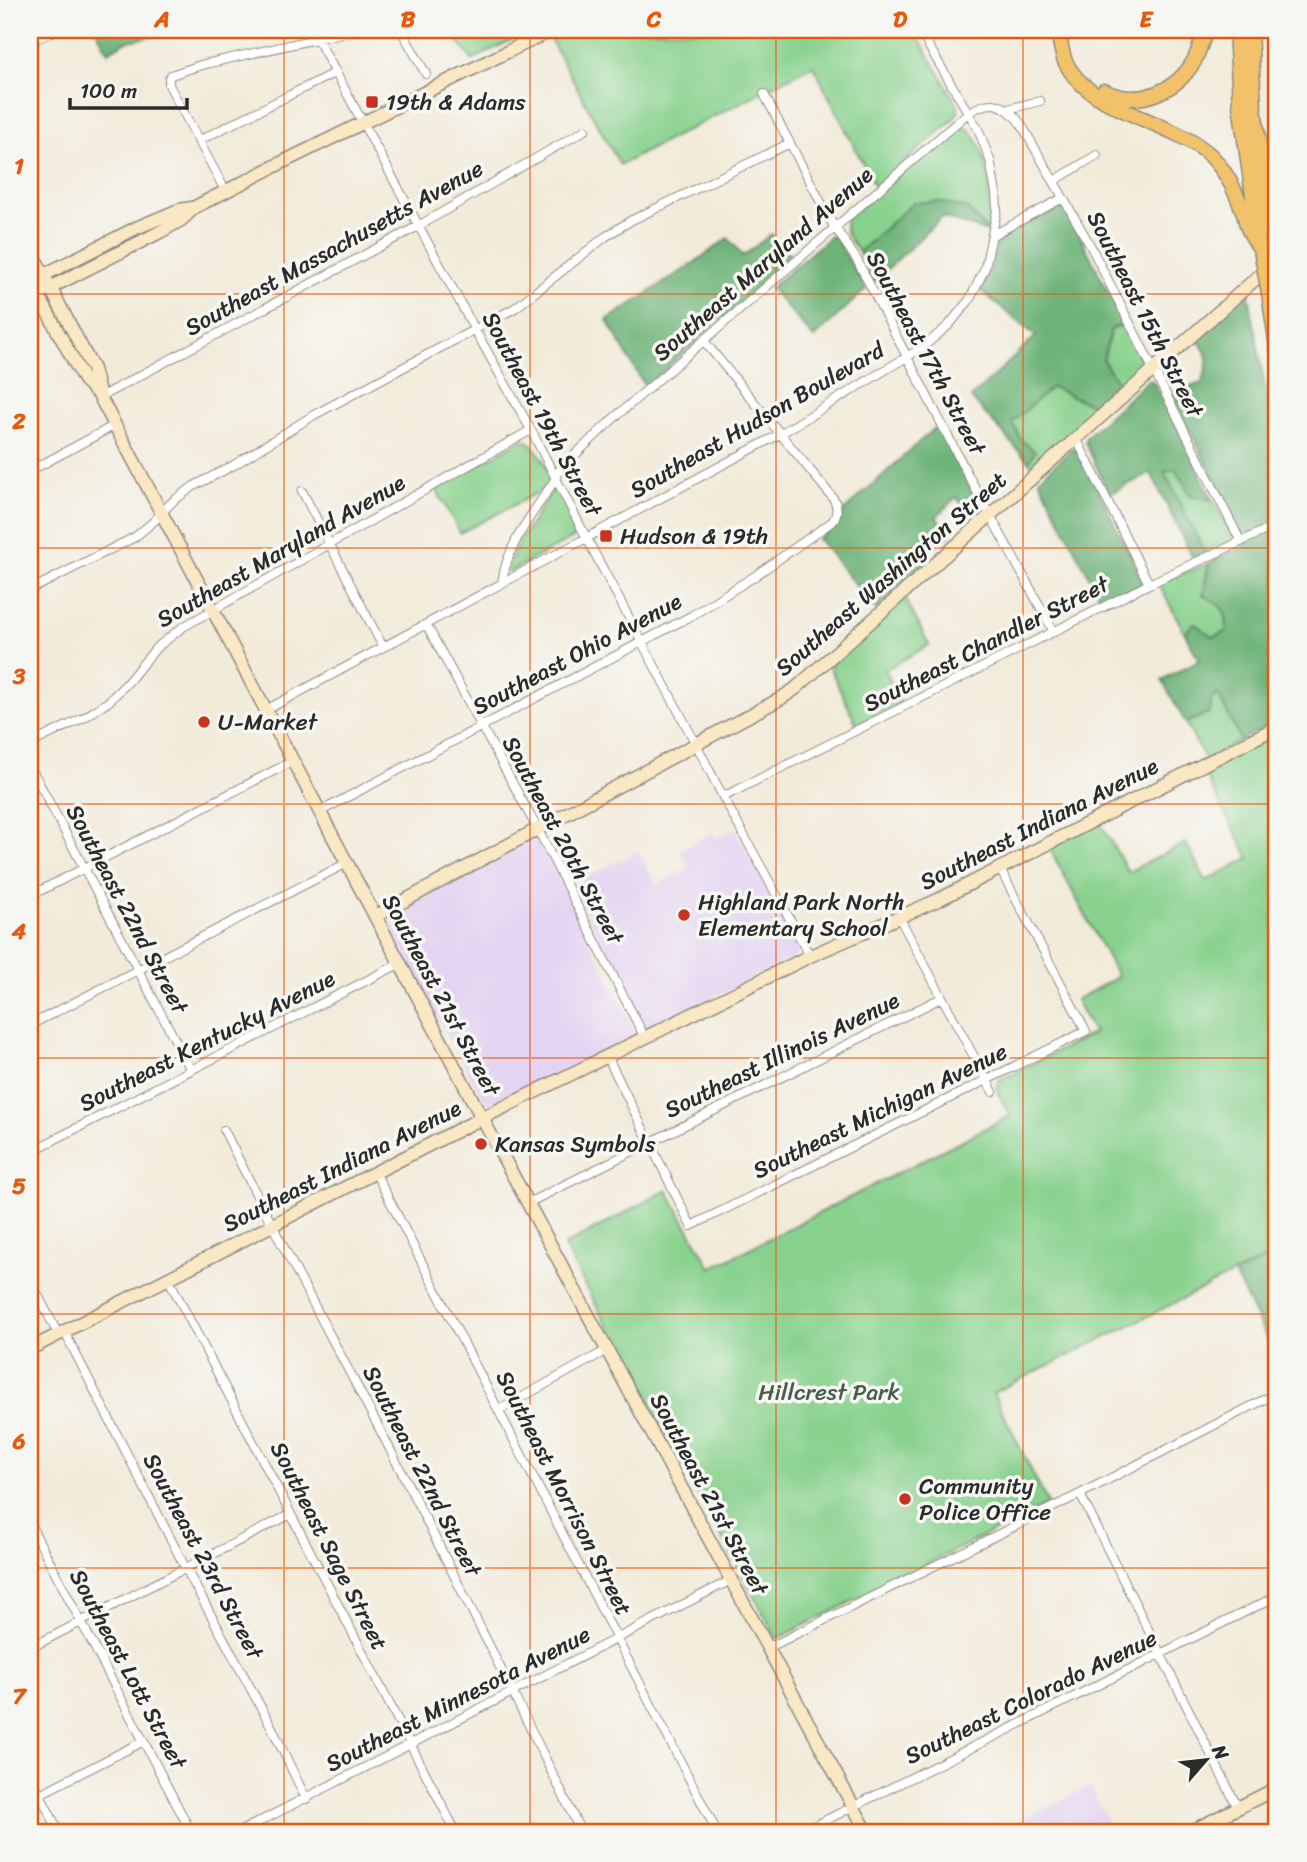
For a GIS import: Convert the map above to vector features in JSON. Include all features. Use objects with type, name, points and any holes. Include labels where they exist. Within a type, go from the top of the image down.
[{"type":"highway","points":[[1058,30],[1066,61],[1081,83],[1109,102],[1185,138],[1213,158],[1227,176],[1248,230],[1261,250]]},
{"type":"highway","points":[[1065,30],[1072,58],[1084,77],[1108,93],[1131,98],[1154,95],[1173,85],[1195,60],[1206,30]]},
{"type":"highway","points":[[1236,30],[1240,104],[1277,347]]},
{"type":"highway","points":[[1250,30],[1254,108],[1277,262]]},
{"type":"main road","points":[[34,296],[160,232],[195,207],[552,30]]},
{"type":"main road","points":[[30,281],[147,223],[179,210],[195,207]]},
{"type":"main road","name":"Southeast 21st Street","points":[[30,248],[93,369],[100,397],[482,1118],[867,1832]]},
{"type":"main road","name":"Southeast Washington Street","points":[[376,916],[795,689],[1277,262]]},
{"type":"main road","name":"Southeast 21st Street","points":[[30,281],[34,296],[84,380],[100,397]]},
{"type":"main road","name":"Southeast Indiana Avenue","points":[[30,1349],[482,1118],[810,956],[1000,869],[1277,727]]},
{"type":"main road","points":[[1190,1832],[1277,1788]]},
{"type":"street","points":[[30,42],[57,30]]},
{"type":"street","points":[[226,192],[168,81],[171,75],[201,65],[355,30]]},
{"type":"street","points":[[401,30],[426,74]]},
{"type":"street","points":[[919,30],[968,113]]},
{"type":"street","name":"Southeast 19th Street","points":[[317,38],[531,430],[723,797],[810,956]]},
{"type":"street","points":[[198,141],[335,72]]},
{"type":"street","name":"Southeast 17th Street","points":[[764,94],[835,227],[857,260],[1054,632]]},
{"type":"street","name":"Southeast Maryland Avenue","points":[[502,583],[504,569],[514,544],[560,469],[614,418],[968,113],[986,103],[1008,109],[1040,101]]},
{"type":"street","name":"Southeast 15th Street","points":[[1008,109],[1021,124],[1090,245],[1241,541]]},
{"type":"street","name":"Southeast Hudson Boulevard","points":[[266,710],[780,434],[923,347],[943,331],[970,299],[985,268],[997,210],[994,176],[984,144],[968,113]]},
{"type":"street","name":"Southeast Massachusetts Avenue","points":[[100,397],[420,225],[585,130]]},
{"type":"street","points":[[30,590],[135,537],[173,501],[194,486],[278,436],[515,308],[605,237],[630,221],[790,143]]},
{"type":"street","points":[[1054,181],[1097,155]]},
{"type":"street","points":[[993,235],[1063,198]]},
{"type":"street","points":[[704,341],[780,434]]},
{"type":"street","points":[[30,471],[115,425]]},
{"type":"street","name":"Southeast Maryland Avenue","points":[[30,744],[85,717],[108,702],[169,637],[213,608],[531,430]]},
{"type":"street","name":"Southeast Ohio Avenue","points":[[321,811],[691,615],[755,576],[833,521],[837,507],[833,498],[780,434]]},
{"type":"street","points":[[1076,438],[1149,584]]},
{"type":"street","points":[[302,491],[383,648]]},
{"type":"street","name":"Southeast Chandler Street","points":[[723,797],[1149,584],[1268,529]]},
{"type":"street","name":"Southeast 20th Street","points":[[426,624],[537,828],[645,1038]]},
{"type":"street","points":[[30,896],[293,761]]},
{"type":"street","name":"Southeast 22nd Street","points":[[30,766],[191,1070]]},
{"type":"street","points":[[30,1025],[347,863]]},
{"type":"street","name":"Southeast Michigan Avenue","points":[[649,1142],[691,1226],[1086,1031],[1000,869]]},
{"type":"street","points":[[899,917],[993,1092]]},
{"type":"street","name":"Southeast Kentucky Avenue","points":[[30,1152],[401,963]]},
{"type":"street","name":"Southeast Illinois Avenue","points":[[528,1203],[941,998]]},
{"type":"street","points":[[607,1056],[649,1142]]},
{"type":"street","name":"Southeast 22nd Street","points":[[224,1130],[271,1226],[513,1691],[581,1832]]},
{"type":"street","name":"Southeast Morrison Street","points":[[375,1172],[717,1832]]},
{"type":"street","name":"Southeast Sage Street","points":[[169,1278],[457,1832]]},
{"type":"street","name":"Southeast 23rd Street","points":[[30,1280],[271,1726],[306,1799]]},
{"type":"street","points":[[499,1410],[607,1350]]},
{"type":"street","points":[[768,1648],[1277,1394]]},
{"type":"street","points":[[1080,1494],[1238,1808]]},
{"type":"street","points":[[30,1648],[291,1514]]},
{"type":"street","name":"Southeast Lott Street","points":[[30,1524],[191,1832]]},
{"type":"street","name":"Southeast Minnesota Avenue","points":[[239,1832],[731,1580]]},
{"type":"street","name":"Southeast Colorado Avenue","points":[[802,1832],[1277,1596]]},
{"type":"street","points":[[30,1799],[144,1741]]},
{"type":"street","points":[[30,1775],[59,1832]]},
{"type":"shaded area","name":"Highland Park North Elementary School","points":[[734,829],[799,944],[798,954],[651,1028],[646,1028],[642,1026],[572,885],[638,851],[656,885],[689,867],[680,850],[713,832],[716,838]]},
{"type":"shaded area","points":[[534,836],[541,843],[636,1034],[495,1104],[489,1104],[439,1021],[389,925],[389,918],[391,913]]},
{"type":"shaded area","points":[[1090,1786],[1113,1832],[998,1832]]},
{"type":"green space","points":[[96,30],[180,30],[125,42],[108,52]]},
{"type":"green space","points":[[450,30],[469,30],[486,40],[510,30],[532,30],[472,60]]},
{"type":"green space","points":[[569,30],[914,30],[958,106],[958,112],[954,119],[875,187],[813,65],[620,165],[550,39]]},
{"type":"green space","points":[[961,126],[976,138],[985,162],[991,201],[988,232],[967,209],[913,203],[859,252],[846,232],[846,218]]},
{"type":"green space","points":[[937,201],[967,209],[988,232],[942,217],[874,282],[859,252],[913,203]]},
{"type":"green space","points":[[1060,205],[1066,208],[1124,324],[1111,329],[1103,360],[1122,389],[1099,408],[1052,387],[1012,422],[1021,440],[1035,451],[1029,462],[971,398],[1036,336],[981,291],[999,236]]},
{"type":"green space","points":[[771,234],[792,257],[648,384],[643,383],[607,320],[728,238],[743,256]]},
{"type":"green space","points":[[831,236],[835,237],[866,289],[814,338],[770,288]]},
{"type":"green space","points":[[1248,290],[1277,456],[1277,720],[1241,740],[1217,693],[1211,701],[1210,712],[1186,723],[1162,680],[1199,660],[1185,633],[1194,623],[1213,637],[1227,631],[1222,608],[1203,595],[1209,563],[1247,544],[1171,393],[1202,383],[1207,360],[1205,350],[1197,339]]},
{"type":"green space","points":[[1124,324],[1142,369],[1122,389],[1103,361],[1111,329]]},
{"type":"green space","points":[[1148,380],[1156,386],[1213,500],[1191,496],[1176,469],[1164,472],[1205,553],[1193,559],[1151,473],[1109,494],[1085,442],[1086,437]]},
{"type":"green space","points":[[1052,387],[1099,408],[1034,468],[1029,462],[1035,451],[1021,440],[1012,422]]},
{"type":"green space","points":[[939,424],[981,509],[970,513],[956,497],[936,517],[951,534],[930,548],[922,568],[876,610],[818,539],[833,527],[845,510]]},
{"type":"green space","points":[[526,440],[546,464],[550,476],[548,484],[543,490],[460,533],[436,489]]},
{"type":"green space","points":[[1076,448],[1142,580],[1139,586],[1103,603],[1039,479]]},
{"type":"green space","points":[[1176,469],[1191,495],[1213,500],[1233,541],[1205,553],[1164,472]]},
{"type":"green space","points":[[554,488],[561,494],[577,534],[507,571],[519,542]]},
{"type":"green space","points":[[1209,563],[1203,594],[1222,608],[1227,624],[1227,631],[1213,637],[1194,623],[1185,633],[1158,583]]},
{"type":"green space","points":[[905,598],[929,645],[885,670],[901,703],[857,725],[829,666]]},
{"type":"green space","points":[[1217,693],[1241,740],[1205,759],[1186,723],[1210,712],[1211,701]]},
{"type":"green space","name":"Hillcrest Park","points":[[1277,732],[1277,1252],[993,1393],[1048,1504],[777,1639],[564,1246],[667,1190],[711,1268],[1010,1116],[996,1088],[999,1080],[1094,1033],[1076,1000],[1118,977],[1049,847],[1100,822],[1128,872],[1186,843],[1206,881],[1249,858],[1202,769]]},
{"type":"green space","points":[[1277,1252],[1277,1358],[1234,1274]]},
{"type":"place","name":"19th & Adams","points":[[372,102]]},
{"type":"place","name":"Hudson & 19th","points":[[606,536]]},
{"type":"place","name":"U-Market","points":[[204,722]]},
{"type":"place","name":"Highland Park North Elementary School","points":[[684,915]]},
{"type":"place","name":"Kansas Symbols","points":[[481,1144]]},
{"type":"place","name":"Community Police Office","points":[[905,1499]]}]
